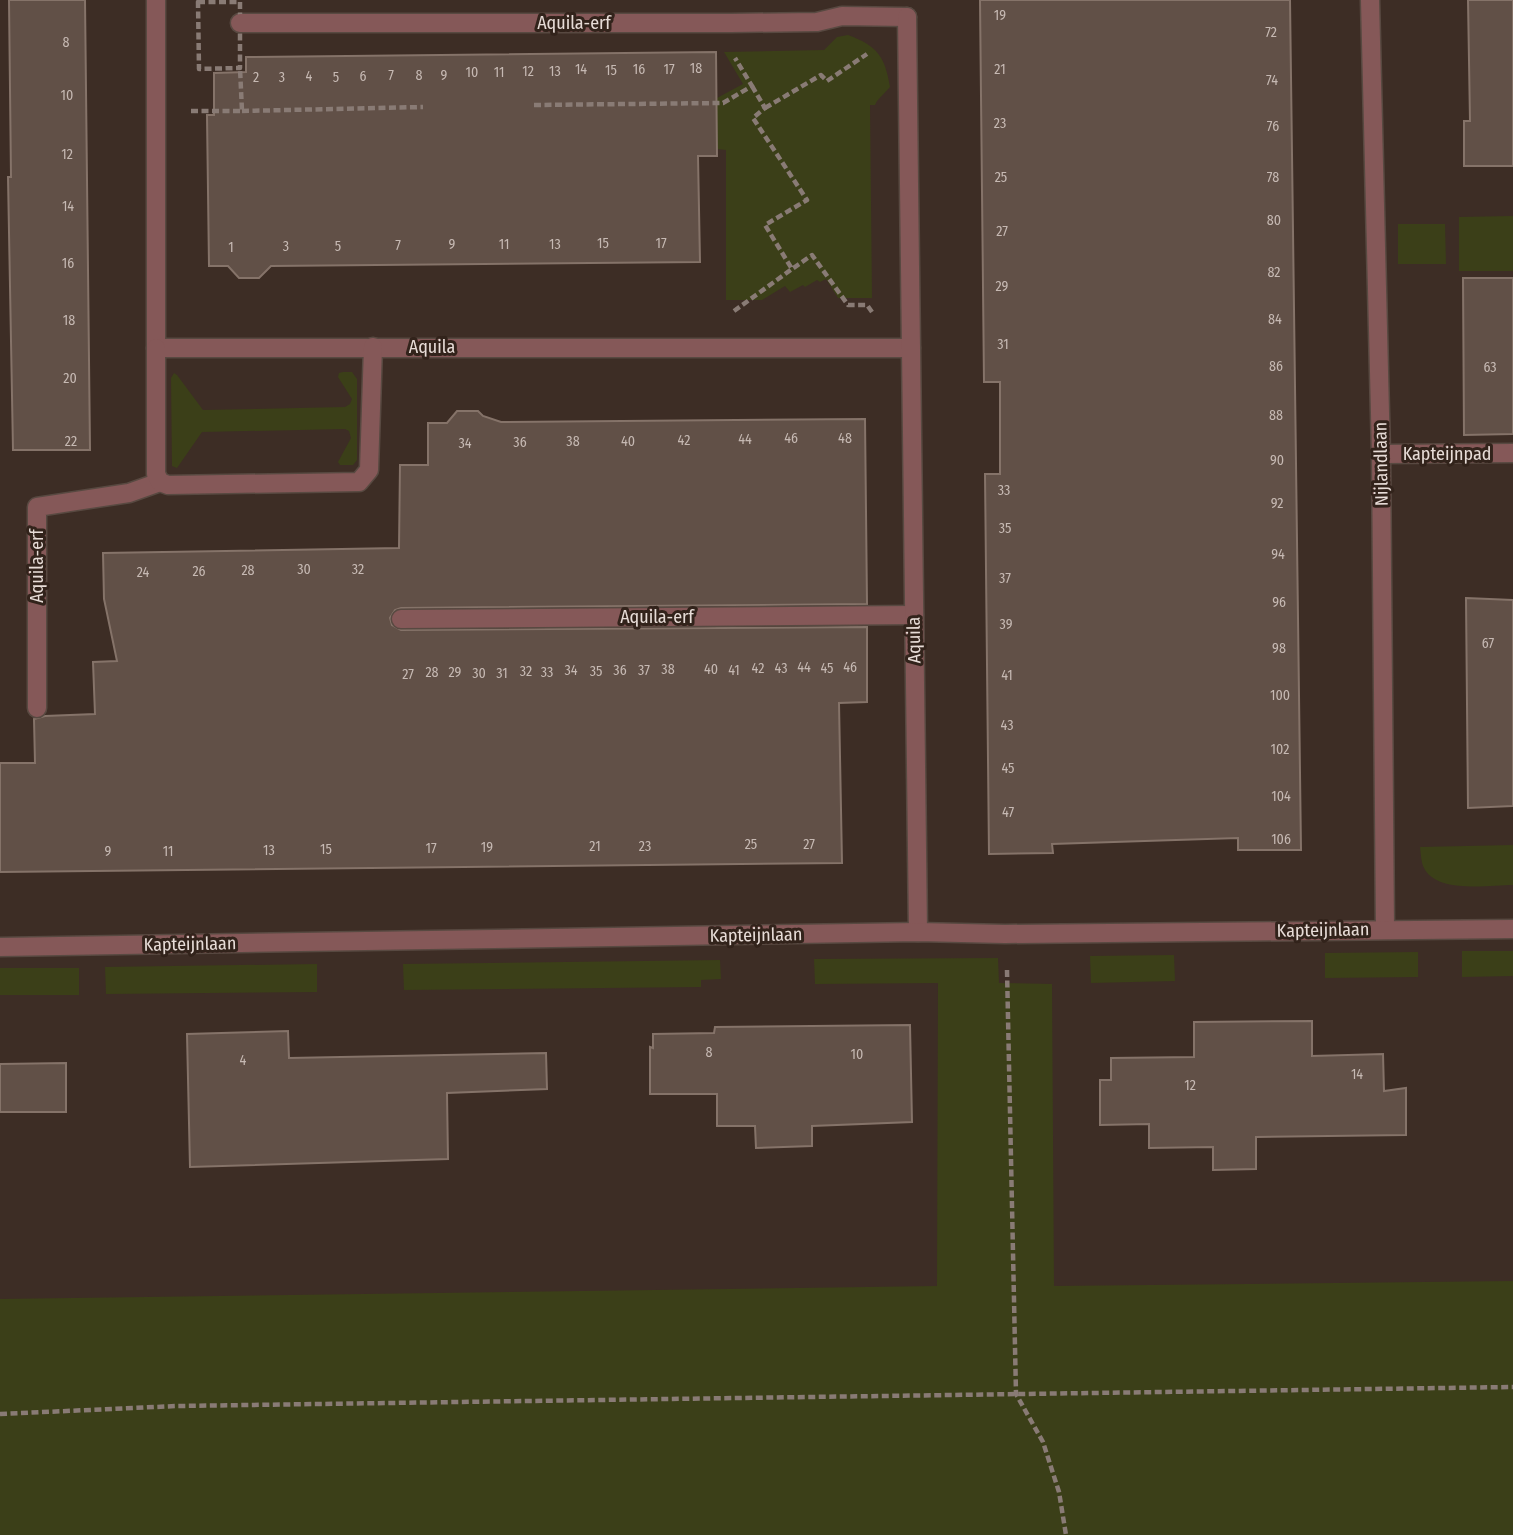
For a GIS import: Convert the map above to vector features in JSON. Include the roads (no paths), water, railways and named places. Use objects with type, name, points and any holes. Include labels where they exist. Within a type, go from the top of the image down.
[{"type":"street","points":[[156,0],[156,474],[160,482],[168,485],[359,481],[369,470],[373,347]]},
{"type":"street","name":"Nijlandlaan","points":[[1370,0],[1381,454],[1385,929]]},
{"type":"street","name":"Aquila-erf","points":[[240,23],[756,23],[817,22],[842,16],[907,22]]},
{"type":"street","name":"Aquila","points":[[907,22],[906,348],[914,615],[918,932]]},
{"type":"street","name":"Aquila","points":[[156,348],[906,348]]},
{"type":"street","name":"Kapteijnpad","points":[[1381,454],[1513,453]]},
{"type":"street","name":"Aquila-erf","points":[[37,708],[37,507],[130,493],[160,482]]},
{"type":"street","name":"Aquila-erf","points":[[401,619],[914,615]]},
{"type":"street","name":"Kapteijnlaan","points":[[0,947],[918,932],[1004,934],[1513,929]]}]
